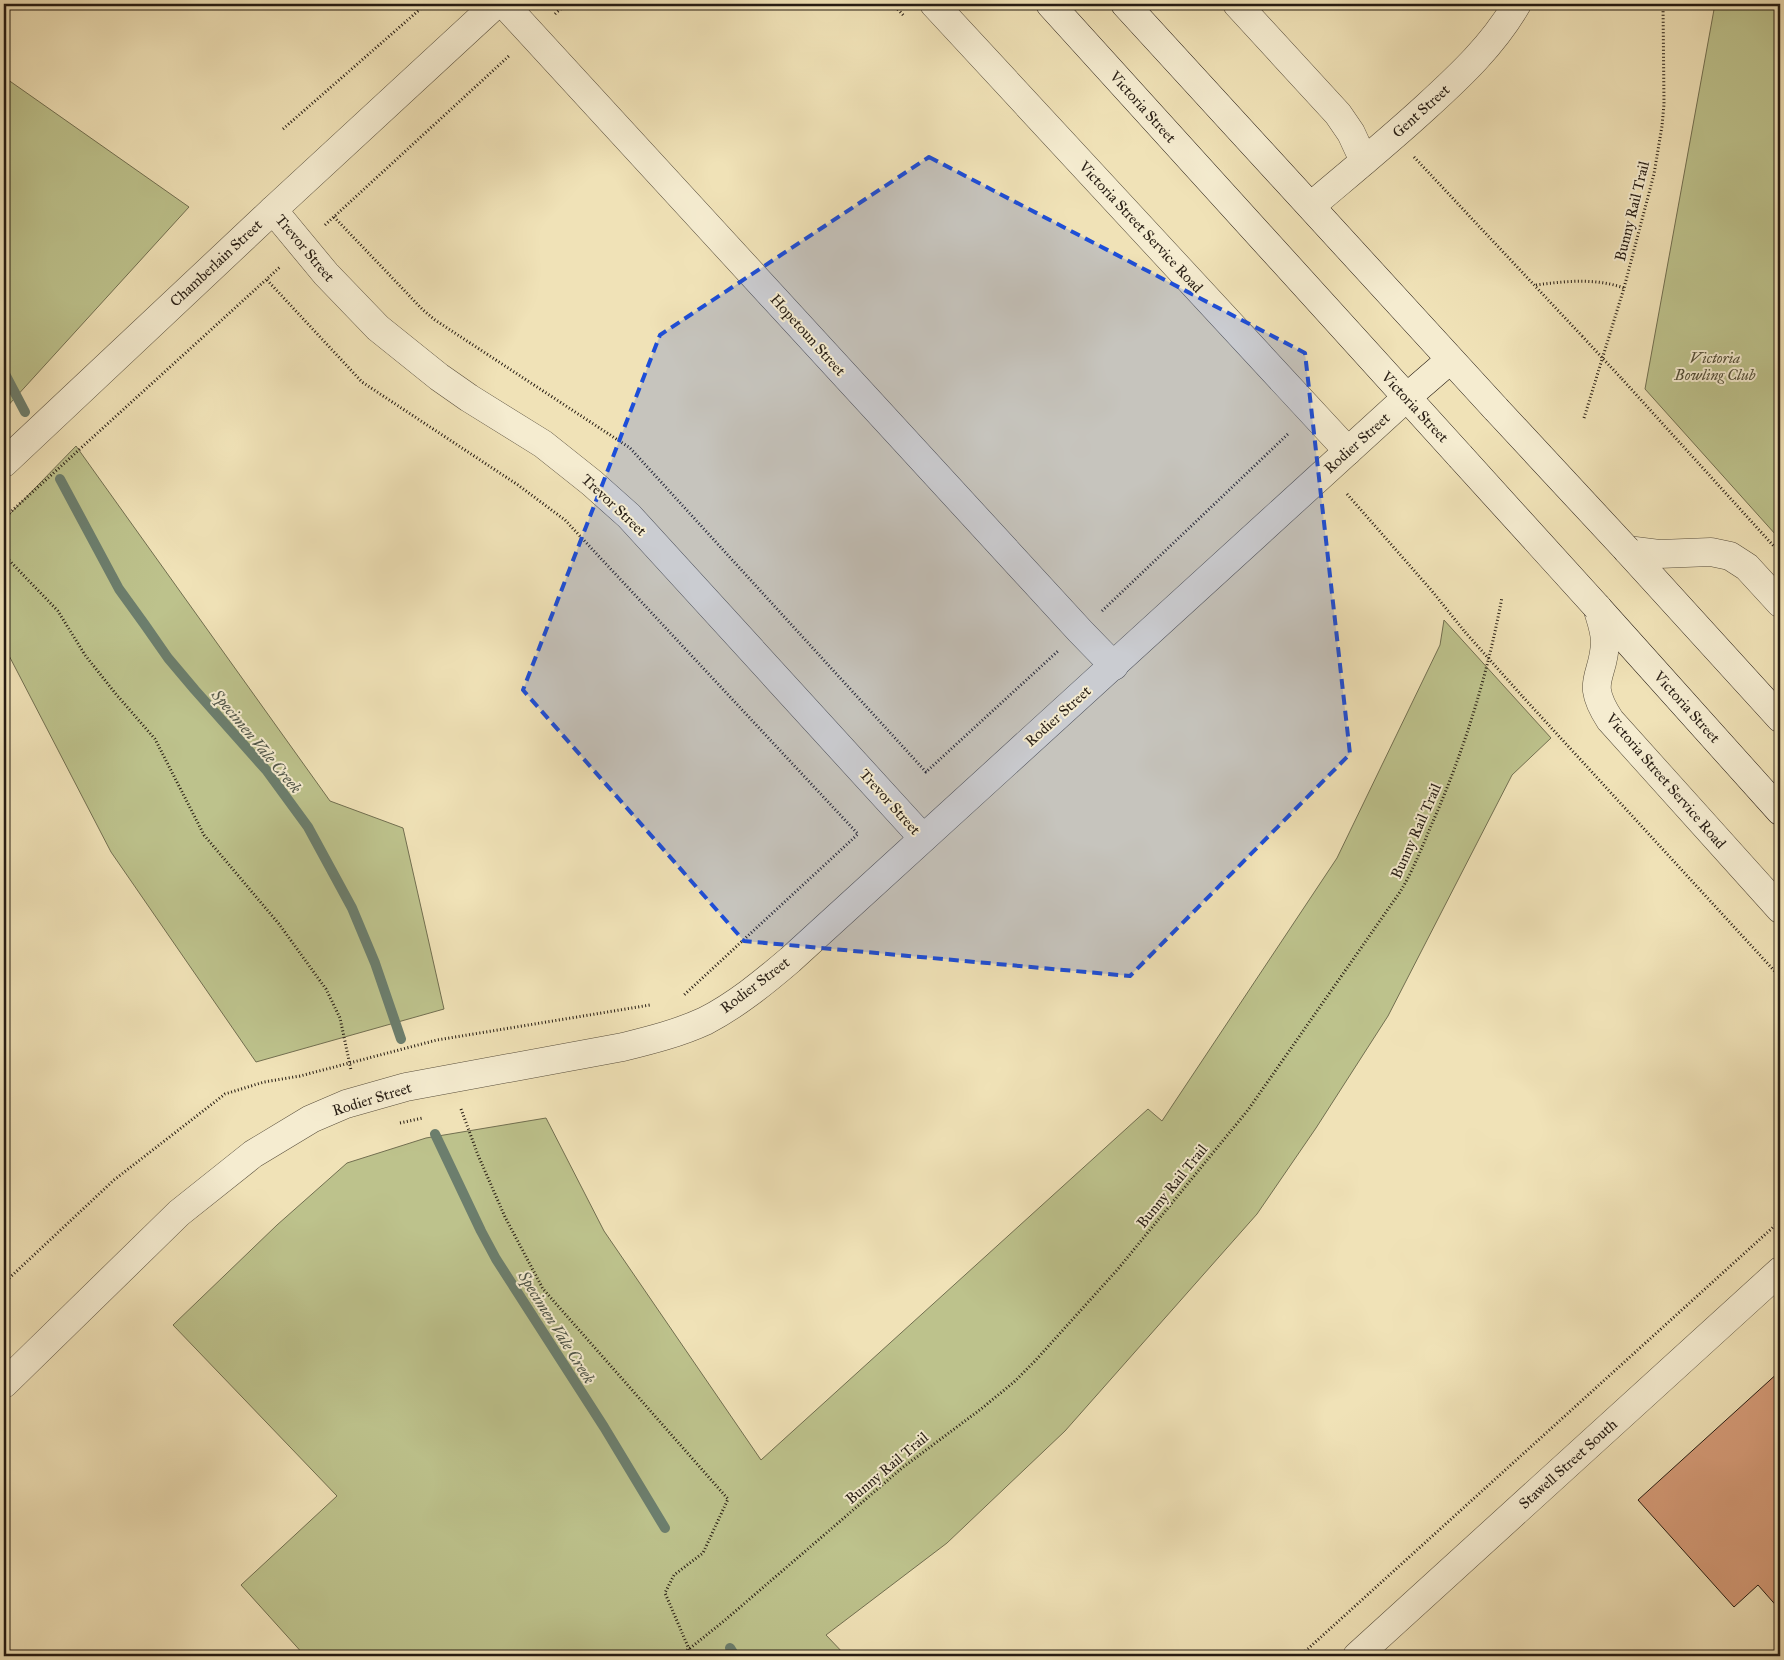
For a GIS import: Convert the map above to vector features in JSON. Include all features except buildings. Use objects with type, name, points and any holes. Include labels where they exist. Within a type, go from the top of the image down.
[{"type":"street","name":"Chamberlain Street","points":[[4,463],[496,4]]},
{"type":"street","name":"Hopetoun Street","points":[[504,4],[1080,632],[1114,666]]},
{"type":"street","name":"Victoria Street Service Road","points":[[934,4],[1348,451]]},
{"type":"street","name":"Victoria Street","points":[[1050,4],[1780,811]]},
{"type":"street","points":[[1125,4],[1780,718]]},
{"type":"street","points":[[1237,4],[1338,114],[1351,133],[1364,161]]},
{"type":"street","name":"Gent Street","points":[[1311,206],[1470,67],[1494,38],[1517,4]]},
{"type":"street","name":"Trevor Street","points":[[273,210],[348,298],[378,328],[469,398],[542,444],[592,483],[623,511],[923,838]]},
{"type":"street","name":"Rodier Street","points":[[4,1384],[178,1213],[253,1154],[283,1134],[311,1119],[376,1094],[623,1047],[680,1031],[704,1021],[740,1000],[768,979],[1450,360]]},
{"type":"street","points":[[1627,550],[1658,554],[1711,552],[1730,556],[1747,567],[1780,602]]},
{"type":"street","name":"Victoria Street Service Road","points":[[1597,607],[1605,640],[1604,654],[1596,685],[1601,707],[1610,720],[1780,909]]},
{"type":"street","name":"Stawell Street South","points":[[1357,1656],[1780,1271]]},
{"type":"path","points":[[282,129],[426,4]]},
{"type":"path","name":"Bunny Rail Trail","points":[[1584,418],[1624,288],[1654,174],[1662,126],[1664,77],[1663,4]]},
{"type":"path","points":[[4,518],[267,280],[517,49]]},
{"type":"path","points":[[1408,150],[1536,285],[1780,553]]},
{"type":"path","points":[[267,280],[362,382],[518,485],[565,520],[858,834]]},
{"type":"path","points":[[1536,285],[1590,281],[1614,284],[1624,288]]},
{"type":"path","points":[[926,772],[1080,632],[1291,430]]},
{"type":"path","points":[[1327,471],[1523,697],[1780,977]]},
{"type":"path","name":"Bunny Rail Trail","points":[[678,1656],[724,1621],[902,1468],[981,1409],[1019,1377],[1118,1269],[1248,1110],[1400,892],[1411,873],[1452,776],[1467,735],[1496,627],[1502,597]]},
{"type":"path","points":[[1300,1656],[1780,1221]]},
{"type":"highlighted area","points":[[929,157],[1305,353],[1350,754],[1130,976],[744,941],[523,690],[660,335]]},
{"type":"green space","name":"Victoria Bowling Club","points":[[1715,4],[1780,4],[1780,531],[1776,535],[1645,389]]},
{"type":"green space","points":[[4,77],[189,207],[4,410]]},
{"type":"green space","points":[[76,446],[330,801],[403,828],[444,1009],[256,1062],[111,852],[4,646],[4,520]]},
{"type":"green space","points":[[1444,620],[1551,738],[1512,775],[1388,1016],[1316,1128],[1257,1214],[1065,1431],[947,1543],[826,1635],[846,1656],[305,1656],[241,1585],[337,1496],[173,1325],[277,1225],[347,1163],[426,1138],[546,1118],[604,1231],[761,1460],[1148,1109],[1162,1121],[1337,858],[1440,645]]},
{"type":"waterway","name":"Specimen Vale Creek","points":[[4,372],[25,412]]},
{"type":"waterway","name":"Specimen Vale Creek","points":[[60,479],[119,589],[168,658],[267,771],[308,827],[352,908],[375,963],[401,1039]]},
{"type":"waterway","name":"Specimen Vale Creek","points":[[435,1134],[496,1259],[604,1427],[665,1528]]},
{"type":"waterway","name":"Specimen Vale Creek","points":[[730,1648],[735,1656]]}]
